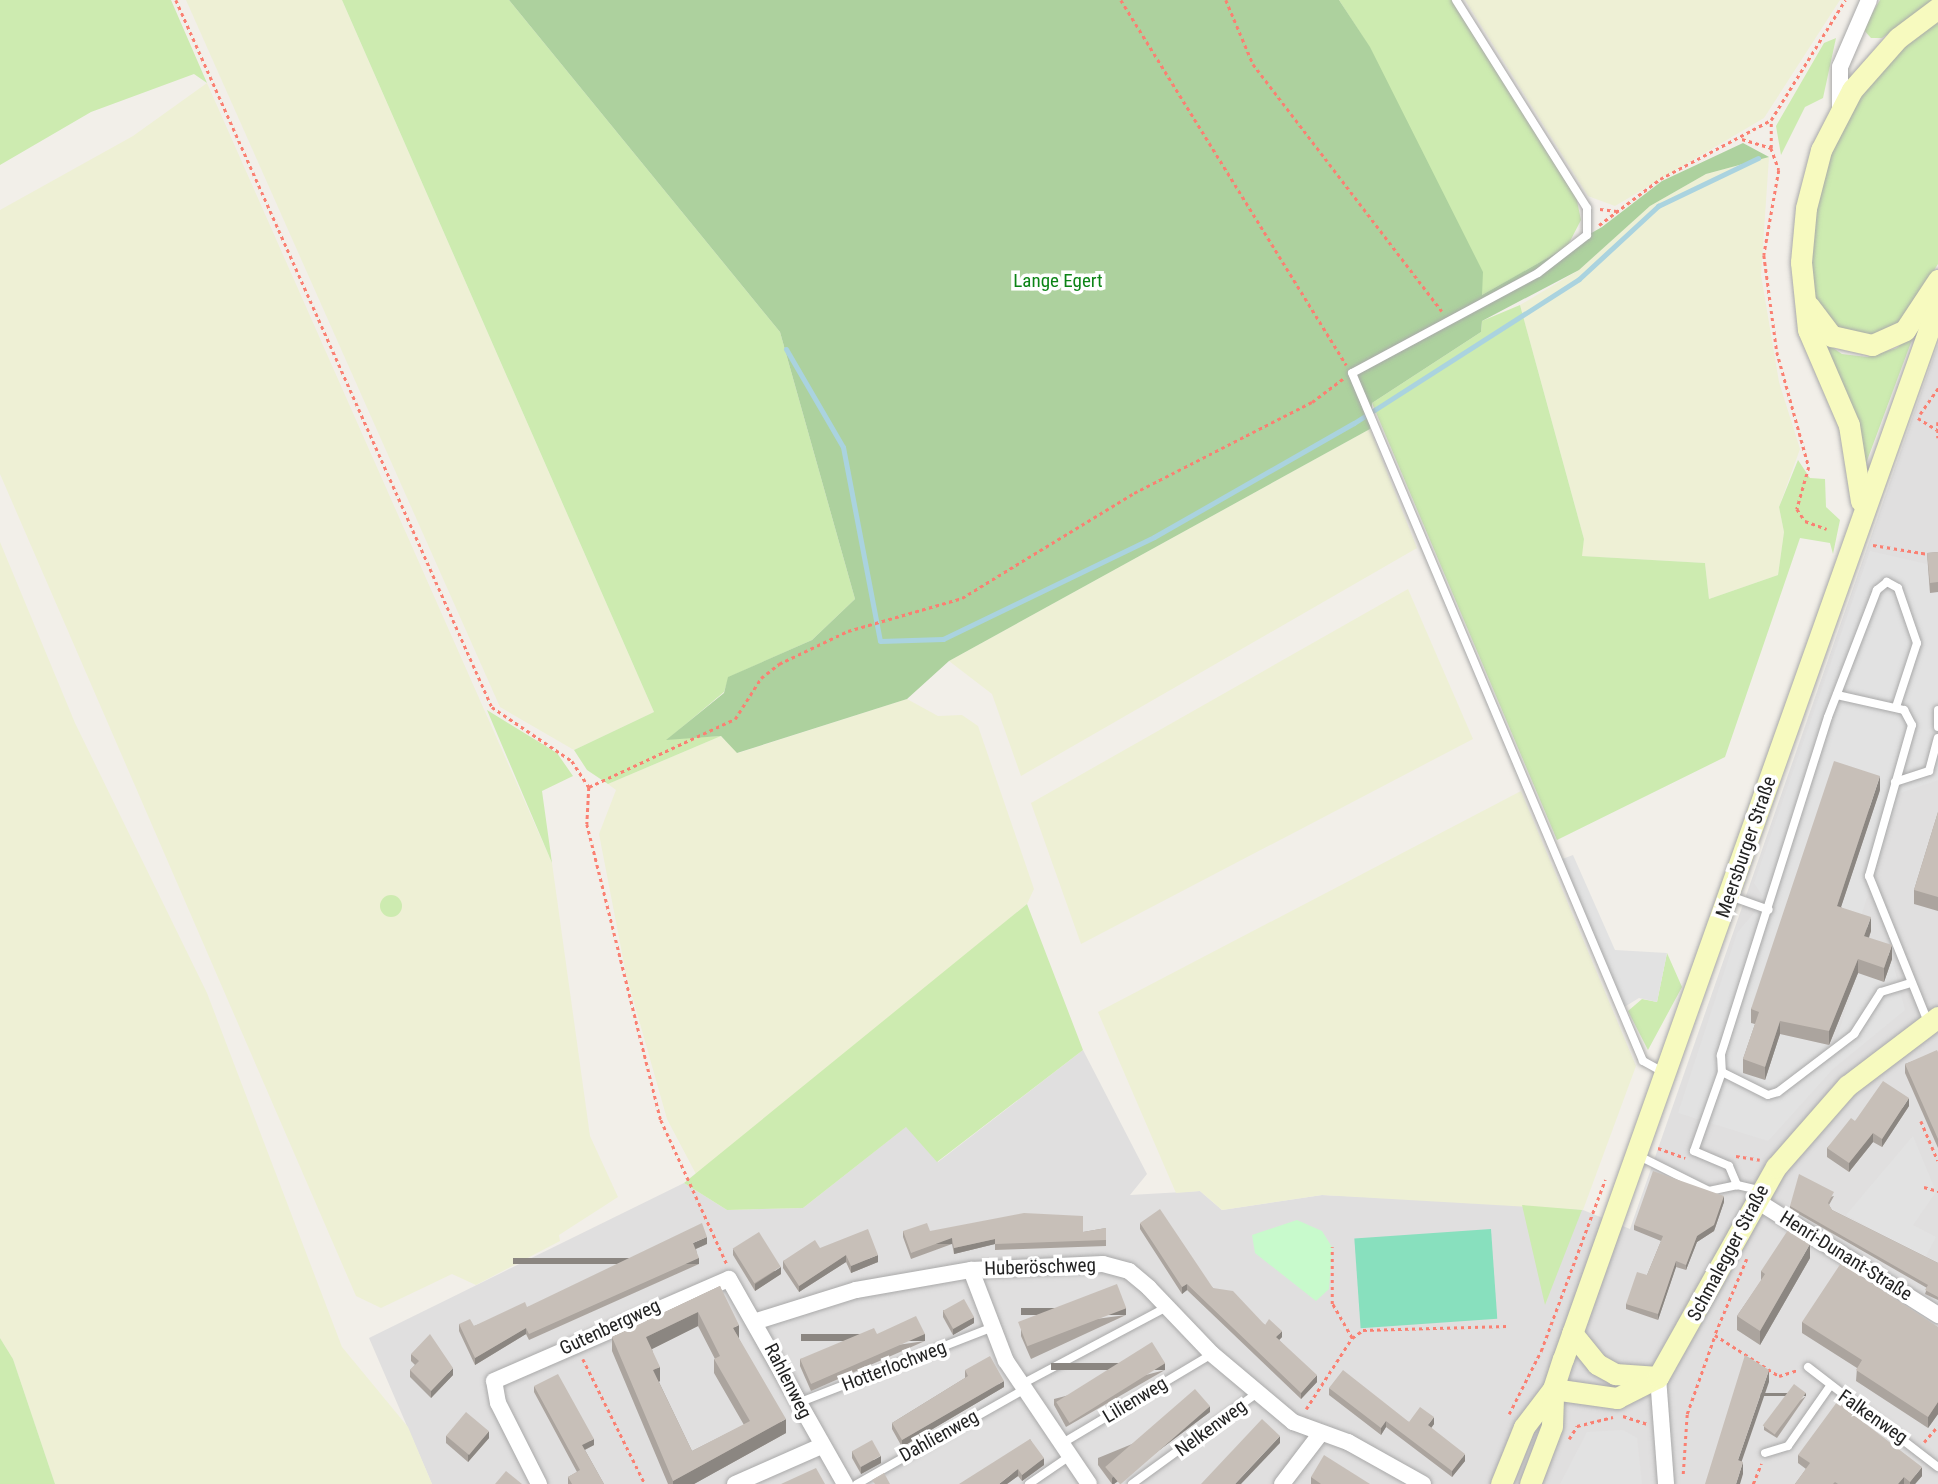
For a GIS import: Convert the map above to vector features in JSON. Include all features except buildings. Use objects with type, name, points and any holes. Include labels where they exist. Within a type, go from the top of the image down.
[{"type":"street","points":[[1840,108],[1840,67],[1868,0]]},
{"type":"street","points":[[1861,508],[1849,425],[1808,330],[1802,244],[1809,190],[1840,108],[1879,56],[1938,8]]},
{"type":"street","points":[[1805,299],[1832,336],[1872,345],[1905,330],[1938,280]]},
{"type":"street","name":"Meersburger Straße","points":[[1530,1484],[1552,1426],[1553,1389],[1572,1333],[1639,1156],[1861,508],[1938,304]]},
{"type":"street","points":[[1922,344],[1938,325]]},
{"type":"street","name":"Schmalegger Straße","points":[[1658,1377],[1757,1194],[1847,1086],[1933,1020]]},
{"type":"street","name":"Henri-Dunant-Straße","points":[[1757,1194],[1938,1315]]},
{"type":"street","name":"Huberöschweg","points":[[757,1321],[856,1290],[971,1270],[1103,1264],[1129,1271],[1212,1354],[1256,1394],[1296,1423],[1423,1484]]},
{"type":"street","points":[[971,1270],[990,1328],[1021,1388],[1063,1452],[1089,1484]]},
{"type":"street","name":"Rahlenweg","points":[[729,1279],[757,1321],[821,1446],[845,1484]]},
{"type":"street","name":"Gutenbergweg","points":[[539,1484],[498,1403],[494,1381],[575,1343],[729,1279]]},
{"type":"street","points":[[1572,1333],[1597,1364],[1615,1374],[1658,1377]]},
{"type":"street","points":[[1553,1389],[1617,1398],[1658,1377]]},
{"type":"street","points":[[1658,1377],[1666,1484]]},
{"type":"street","name":"Meersburger Straße","points":[[1501,1484],[1524,1427],[1553,1389]]},
{"type":"street","points":[[1282,1484],[1321,1433]]},
{"type":"street","points":[[735,1484],[821,1446]]},
{"type":"lane","points":[[1455,0],[1587,208],[1587,235],[1538,273],[1352,373],[1643,1061],[1667,1073]]},
{"type":"lane","points":[[1737,1185],[1729,1166],[1694,1151],[1722,1072],[1721,1055],[1837,695],[1877,590],[1887,582],[1898,588],[1917,643],[1896,707],[1837,695]]},
{"type":"lane","name":"Schmalegger Straße","points":[[1896,707],[1912,725],[1869,876],[1908,984],[1933,1020]]},
{"type":"lane","points":[[1938,710],[1938,727]]},
{"type":"lane","points":[[1895,782],[1929,771],[1938,738]]},
{"type":"lane","points":[[1729,896],[1769,911]]},
{"type":"lane","points":[[1722,1072],[1768,1095],[1778,1092],[1854,1034],[1881,992],[1908,984]]},
{"type":"lane","points":[[1639,1156],[1709,1191],[1737,1185],[1757,1194]]},
{"type":"lane","name":"Dahlienweg","points":[[857,1484],[1167,1307]]},
{"type":"lane","name":"Hotterlochweg","points":[[798,1403],[990,1328]]},
{"type":"lane","name":"Lilienweg","points":[[1029,1484],[1063,1452],[1212,1354]]},
{"type":"lane","name":"Falkenweg","points":[[1808,1367],[1830,1386],[1918,1448],[1938,1467]]},
{"type":"lane","points":[[1765,1453],[1788,1446],[1830,1386]]},
{"type":"lane","name":"Nelkenweg","points":[[1132,1484],[1256,1394]]},
{"type":"path","points":[[176,0],[492,707],[572,761],[589,787],[587,824],[661,1120],[729,1279]]},
{"type":"path","points":[[589,787],[719,729],[779,664],[874,625],[882,625],[962,598],[1134,493],[1312,402],[1352,373],[1121,0]]},
{"type":"path","points":[[1226,0],[1254,64],[1449,322]]},
{"type":"path","points":[[1587,235],[1660,179],[1742,139],[1771,120],[1845,0]]},
{"type":"path","points":[[1771,120],[1770,148],[1779,170],[1764,255],[1777,352],[1808,467],[1797,509],[1805,520],[1827,528]]},
{"type":"path","points":[[1742,139],[1770,148]]},
{"type":"path","points":[[1587,208],[1617,211]]},
{"type":"path","points":[[1937,430],[1918,418],[1938,388]]},
{"type":"path","points":[[1938,422],[1938,438]]},
{"type":"path","points":[[1873,545],[1914,556],[1938,552]]},
{"type":"path","points":[[1921,1121],[1938,1161]]},
{"type":"path","points":[[1541,1351],[1609,1170]]},
{"type":"path","points":[[1924,1186],[1938,1191]]},
{"type":"path","points":[[1332,1247],[1332,1304],[1352,1338]]},
{"type":"path","points":[[1682,1484],[1687,1414],[1714,1335],[1749,1255]]},
{"type":"path","points":[[1296,1423],[1352,1338],[1363,1330],[1507,1326]]},
{"type":"path","points":[[1714,1335],[1779,1376],[1808,1367]]},
{"type":"path","points":[[575,1343],[645,1484]]},
{"type":"path","points":[[1565,1449],[1577,1426],[1591,1420],[1623,1416],[1642,1426]]},
{"type":"path","points":[[1918,1448],[1938,1426]]},
{"type":"path","points":[[1753,1484],[1765,1453]]},
{"type":"shaded area","points":[[1938,344],[1938,1484],[432,1484],[369,1338],[684,1183],[727,1210],[803,1208],[907,1126],[938,1162],[1083,1050],[1147,1174],[1130,1195],[1200,1191],[1222,1210],[1322,1195],[1497,1203],[1583,1210],[1630,1229]]},
{"type":"shaded area","points":[[1870,551],[1927,564],[1930,593],[1938,592],[1938,780],[1900,793],[1858,926],[1752,1023],[1759,1025],[1765,1080],[1780,1034],[1834,1046],[1858,973],[1892,959],[1905,1010],[1833,1069],[1768,1141],[1678,1113],[1737,933],[1759,907],[1762,895],[1754,883]]},
{"type":"shaded area","points":[[1573,855],[1615,950],[1667,953],[1657,1002],[1639,998],[1621,1009],[1557,861]]},
{"type":"shaded area","points":[[1913,1136],[1936,1192],[1913,1225],[1936,1237],[1925,1258],[1846,1215]]},
{"type":"shaded area","points":[[1623,1430],[1637,1438],[1642,1484],[1560,1484],[1587,1432]]},
{"type":"green space","points":[[0,0],[171,0],[207,83],[194,74],[91,112],[0,165]]},
{"type":"green space","points":[[186,0],[342,0],[654,712],[574,750],[500,707]]},
{"type":"green space","points":[[342,0],[509,0],[780,332],[855,599],[812,640],[729,677],[724,692],[668,739],[721,736],[608,784],[587,770],[574,750],[654,712]]},
{"type":"green space","name":"Lange Egert","points":[[509,0],[1339,0],[1370,47],[1483,272],[1482,295],[1602,227],[1662,181],[1743,143],[1769,157],[1706,174],[1650,206],[1579,270],[1482,321],[1481,332],[1372,403],[1370,429],[949,661],[907,699],[737,753],[721,736],[666,740],[724,693],[728,677],[812,640],[855,599],[780,332]]},
{"type":"green space","points":[[1339,0],[1454,0],[1576,196],[1581,220],[1567,247],[1482,295],[1370,48]]},
{"type":"green space","points":[[1465,0],[1840,0],[1764,118],[1615,206],[1588,196]]},
{"type":"green space","points":[[1880,0],[1934,0],[1882,38],[1871,38],[1863,29]]},
{"type":"green space","points":[[1938,20],[1938,264],[1904,319],[1870,338],[1836,330],[1812,303],[1805,248],[1819,175],[1848,110],[1894,55]]},
{"type":"green space","points":[[1836,38],[1823,98],[1805,107],[1781,155],[1776,126],[1824,43]]},
{"type":"green space","points":[[207,83],[552,863],[590,1136],[618,1197],[559,1235],[560,1241],[476,1285],[452,1274],[381,1308],[356,1296],[0,474],[0,210],[133,136]]},
{"type":"green space","points":[[1769,157],[1761,275],[1779,382],[1800,449],[1779,507],[1784,532],[1778,575],[1709,599],[1705,563],[1581,556],[1584,539],[1520,305],[1579,270],[1650,206],[1706,174]]},
{"type":"green space","points":[[1520,305],[1584,539],[1582,556],[1705,563],[1709,599],[1778,575],[1784,532],[1779,507],[1798,460],[1810,478],[1825,479],[1826,507],[1840,520],[1833,554],[1830,543],[1800,538],[1725,757],[1557,840],[1372,403],[1481,332],[1482,321]]},
{"type":"green space","points":[[1916,329],[1865,466],[1818,338],[1842,354],[1867,357],[1897,348]]},
{"type":"green space","points":[[1370,429],[1417,548],[1021,776],[992,694],[949,661]]},
{"type":"green space","points":[[0,542],[75,723],[207,993],[342,1347],[408,1427],[432,1484],[55,1484],[13,1359],[0,1338]]},
{"type":"green space","points":[[1408,589],[1473,739],[1081,944],[1031,803]]},
{"type":"green space","points":[[907,699],[938,716],[962,715],[978,726],[1034,889],[1027,904],[697,1176],[667,1119],[626,974],[599,834],[616,790],[608,784],[721,736],[738,753]]},
{"type":"green space","points":[[487,710],[557,753],[573,776],[542,791],[552,863]]},
{"type":"green space","points":[[1521,791],[1636,1066],[1583,1210],[1322,1195],[1222,1210],[1200,1191],[1176,1193],[1098,1012]]},
{"type":"green space","points":[[391,895],[399,898],[402,906],[399,914],[391,917],[383,914],[380,906],[383,898]]},
{"type":"green space","points":[[1027,904],[1083,1050],[937,1162],[906,1127],[803,1208],[727,1210],[684,1183]]},
{"type":"green space","points":[[1667,953],[1682,987],[1648,1050],[1628,1011],[1642,999],[1657,1002]]},
{"type":"green space","points":[[1522,1205],[1582,1210],[1545,1305]]},
{"type":"green space","points":[[1297,1220],[1322,1231],[1332,1247],[1329,1289],[1316,1301],[1255,1253],[1252,1235]]},
{"type":"green space","points":[[1491,1229],[1497,1319],[1361,1328],[1354,1239]]},
{"type":"green space","points":[[0,1338],[13,1359],[55,1484],[0,1484]]},
{"type":"waterway","points":[[786,349],[843,447],[880,641],[943,639],[1154,537],[1354,423],[1579,279],[1658,206],[1758,158]]}]
